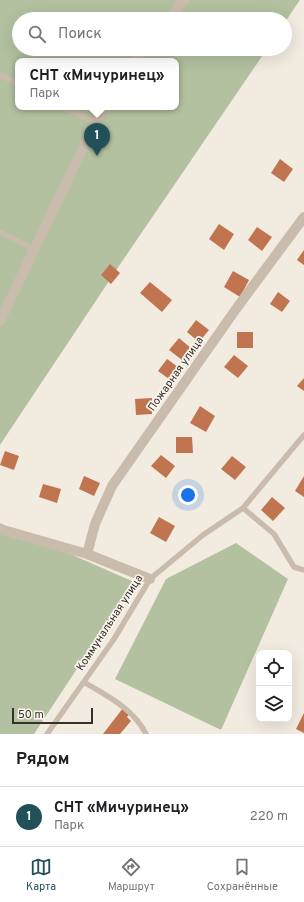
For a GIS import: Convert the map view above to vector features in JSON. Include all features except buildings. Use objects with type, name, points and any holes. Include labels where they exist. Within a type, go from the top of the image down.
[{"type":"street","points":[[175,12],[184,0]]},
{"type":"street","points":[[0,321],[95,122],[102,110]]},
{"type":"street","name":"Пожарная улица","points":[[87,554],[95,524],[112,486],[236,309],[304,217]]},
{"type":"street","points":[[0,529],[87,554],[150,579]]},
{"type":"lane","points":[[0,75],[15,82]]},
{"type":"lane","points":[[70,110],[95,122]]},
{"type":"lane","points":[[0,232],[34,249]]},
{"type":"lane","name":"Коммунальная улица","points":[[47,734],[114,639],[150,579],[203,535],[243,508],[304,435]]},
{"type":"lane","points":[[243,508],[274,534],[294,567],[304,570]]},
{"type":"lane","points":[[84,682],[126,708],[141,724],[146,734]]},
{"type":"green space","points":[[0,0],[300,0],[292,12],[12,12],[12,56],[262,56],[121,263],[0,445]]},
{"type":"green space","points":[[0,523],[134,582],[34,734],[0,734]]},
{"type":"green space","points":[[236,543],[288,579],[221,730],[115,679],[166,579]]},
{"type":"place","name":"СНТ «Мичуринец»","points":[[97,156]]}]
